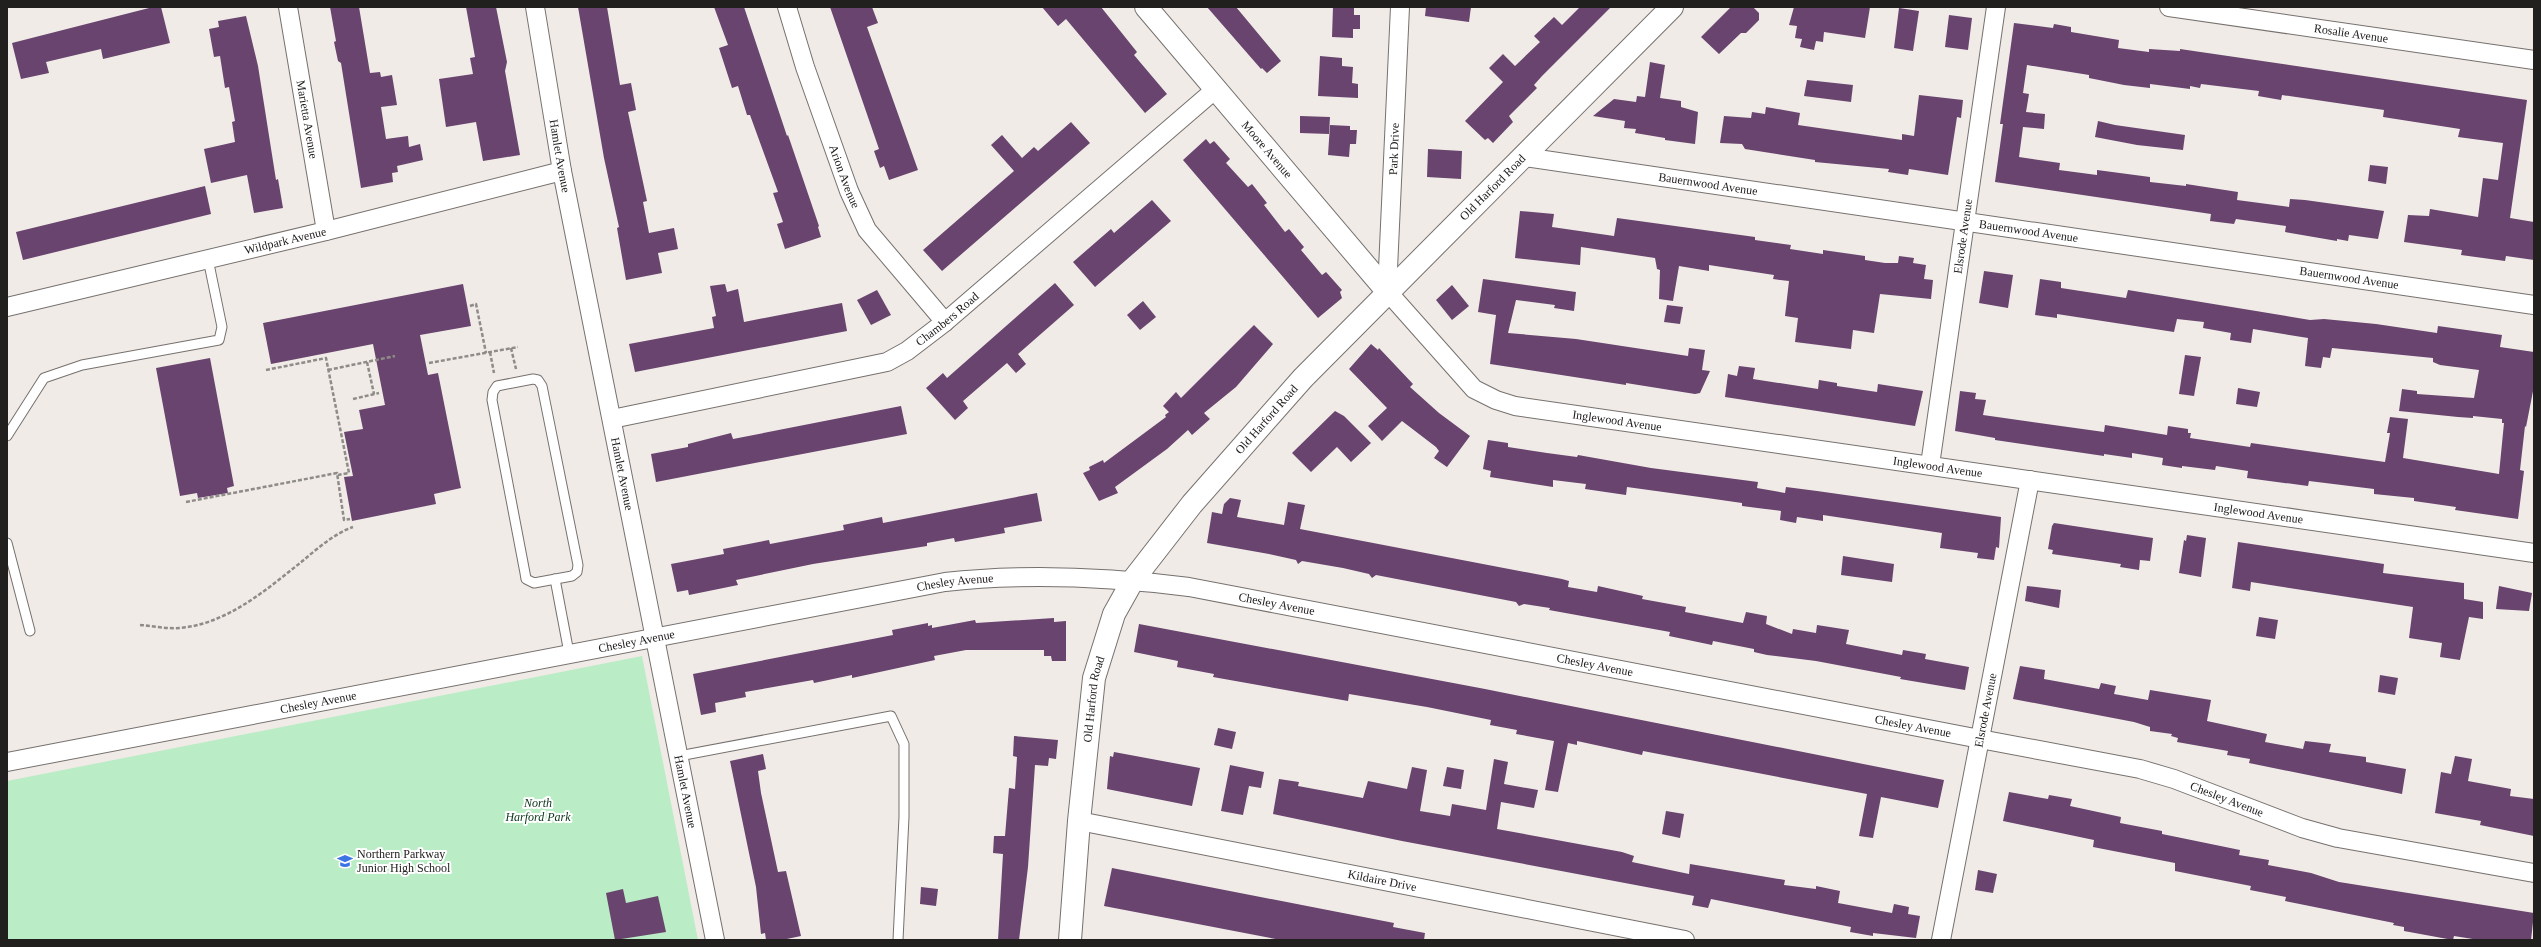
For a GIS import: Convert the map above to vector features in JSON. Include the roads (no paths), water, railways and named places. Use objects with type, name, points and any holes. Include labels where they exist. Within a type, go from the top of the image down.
[{"type":"street","name":"Marietta Avenue","points":[[288,7],[326,231]]},
{"type":"street","name":"Hamlet Avenue","points":[[535,7],[562,171],[715,940]]},
{"type":"street","name":"Arion Avenue","points":[[787,7],[815,96],[849,191],[867,230],[945,322]]},
{"type":"street","name":"Moore Avenue","points":[[1146,7],[1217,88],[1387,292]]},
{"type":"street","name":"Park Drive","points":[[1387,292],[1400,7]]},
{"type":"street","name":"Old Harford Road","points":[[1070,940],[1079,821],[1094,678],[1114,614],[1133,580],[1192,504],[1268,416],[1387,292],[1524,157],[1672,7]]},
{"type":"street","name":"Elsrode Avenue","points":[[1930,466],[1996,7]]},
{"type":"street","name":"Rosalie Avenue","points":[[2169,7],[2534,60]]},
{"type":"street","name":"Chambers Road","points":[[612,419],[869,368],[887,362],[907,351],[945,322],[1217,88]]},
{"type":"street","name":"Bauernwood Avenue","points":[[1524,157],[1965,223],[2534,305]]},
{"type":"street","name":"Wildpark Avenue","points":[[7,307],[326,231],[562,171]]},
{"type":"street","name":"Inglewood Avenue","points":[[1387,292],[1474,389],[1496,400],[1514,406],[2534,553]]},
{"type":"street","name":"Elsrode Avenue","points":[[1941,940],[2030,480]]},
{"type":"street","name":"Chesley Avenue","points":[[7,762],[945,582],[1018,578],[1133,580],[1189,587],[2140,769],[2174,779],[2302,828],[2338,838],[2534,873]]},
{"type":"street","name":"Kildaire Drive","points":[[1079,821],[1685,940]]},
{"type":"lane","points":[[7,436],[44,378],[82,365],[219,340],[222,327],[208,259]]},
{"type":"lane","points":[[533,379],[538,380],[542,386],[578,565],[577,572],[572,576],[555,579],[534,583],[526,579],[492,400],[493,392],[497,386],[505,383],[533,379]]},
{"type":"lane","points":[[7,543],[30,631]]},
{"type":"lane","points":[[555,579],[569,653]]},
{"type":"lane","points":[[679,756],[891,716],[904,744],[904,817],[898,940]]},
{"type":"place","name":"Northern Parkway Junior High School","points":[[345,861]]},
{"type":"park label","name":"North Harford Park","points":[[538,810]]}]
